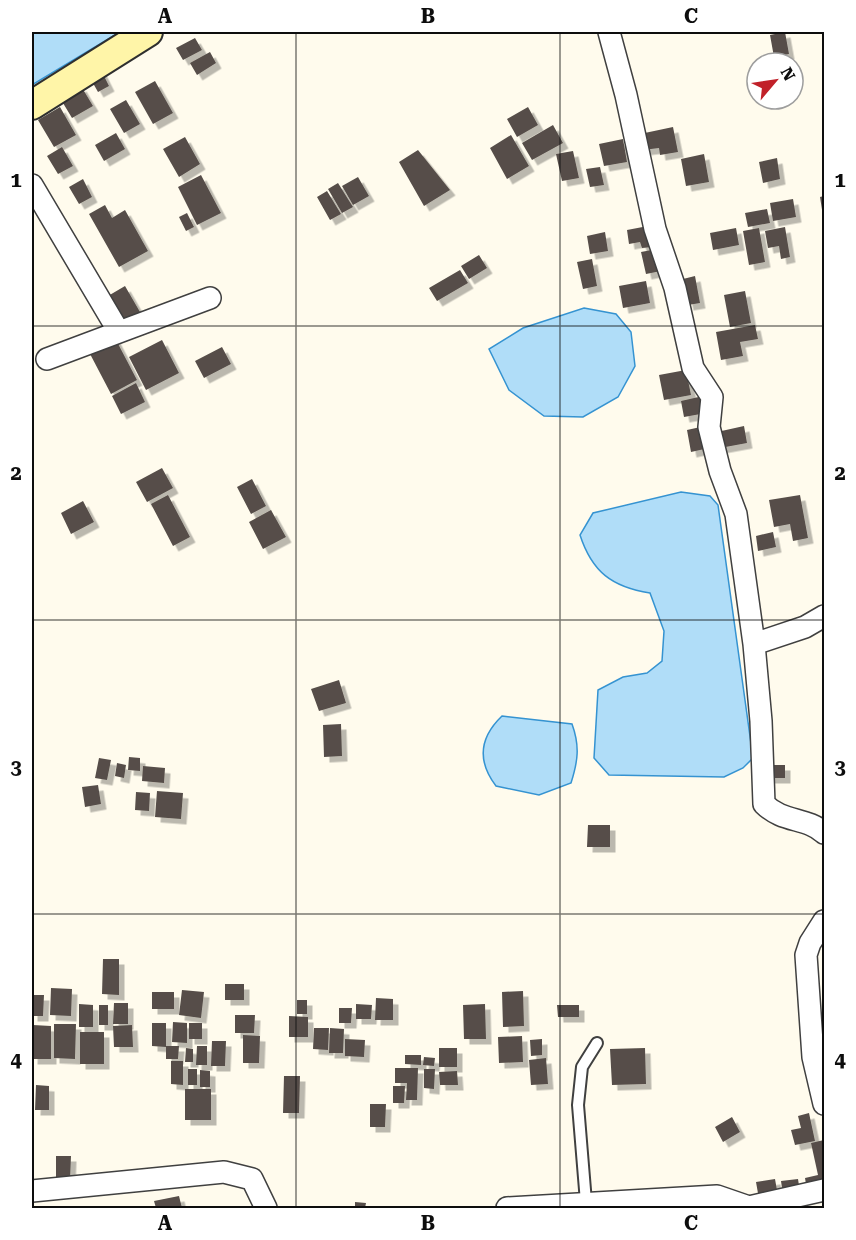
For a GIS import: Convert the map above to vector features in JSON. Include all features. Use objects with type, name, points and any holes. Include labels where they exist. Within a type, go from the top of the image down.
[{"type":"street","points":[[32,105],[148,32]]},
{"type":"street","points":[[609,32],[626,94],[655,229],[675,288],[693,368],[712,397],[709,428],[720,471],[736,514],[754,644],[761,721],[764,804],[774,814],[811,824],[825,833]]},
{"type":"street","points":[[32,185],[119,332]]},
{"type":"street","points":[[47,359],[210,297]]},
{"type":"street","points":[[754,644],[805,627],[825,616]]},
{"type":"street","points":[[825,921],[810,943],[806,955],[813,1057],[825,1104]]},
{"type":"street","points":[[32,1191],[224,1172],[252,1179],[266,1209]]},
{"type":"street","points":[[507,1209],[717,1196],[749,1207],[825,1190]]},
{"type":"lane","points":[[586,1203],[578,1106],[582,1067],[597,1043]]},
{"type":"water","points":[[32,32],[120,32],[32,85]]},
{"type":"water","points":[[584,308],[616,314],[631,332],[635,366],[618,397],[583,417],[544,416],[509,390],[489,349],[523,328]]},
{"type":"water","points":[[681,492],[710,496],[718,505],[753,758],[743,768],[724,777],[609,775],[594,758],[598,690],[623,677],[647,673],[662,661],[664,631],[650,593],[625,587],[605,576],[591,559],[580,535],[593,513]]},
{"type":"water","points":[[502,716],[572,724],[577,754],[571,783],[539,795],[496,786],[486,768],[483,750],[494,724]]},
{"type":"building","points":[[785,32],[788,51],[773,51],[770,35]]},
{"type":"building","points":[[195,38],[202,50],[183,60],[176,48]]},
{"type":"building","points":[[210,52],[216,63],[197,75],[190,63]]},
{"type":"building","points":[[101,70],[109,86],[98,92],[89,76]]},
{"type":"building","points":[[155,81],[173,113],[153,124],[135,92]]},
{"type":"building","points":[[81,86],[93,106],[72,118],[60,98]]},
{"type":"building","points":[[126,100],[140,124],[124,133],[110,109]]},
{"type":"building","points":[[60,107],[76,135],[54,147],[38,120]]},
{"type":"building","points":[[528,107],[538,125],[517,137],[507,119]]},
{"type":"building","points":[[553,125],[563,143],[532,160],[522,143]]},
{"type":"building","points":[[673,127],[678,152],[660,155],[659,148],[643,150],[640,134]]},
{"type":"building","points":[[116,133],[125,149],[104,161],[95,145]]},
{"type":"building","points":[[511,135],[529,166],[507,179],[490,148]]},
{"type":"building","points":[[185,137],[200,164],[179,177],[163,149]]},
{"type":"building","points":[[623,139],[627,162],[604,166],[599,144]]},
{"type":"building","points":[[62,147],[73,166],[58,174],[47,156]]},
{"type":"building","points":[[418,150],[450,190],[424,206],[399,162]]},
{"type":"building","points":[[573,151],[579,178],[562,181],[556,154]]},
{"type":"building","points":[[704,154],[709,182],[686,186],[681,159]]},
{"type":"building","points":[[777,158],[780,179],[763,183],[759,162]]},
{"type":"building","points":[[600,167],[604,185],[590,187],[586,169]]},
{"type":"building","points":[[201,175],[221,213],[197,225],[178,187]]},
{"type":"building","points":[[358,177],[369,196],[353,205],[342,186]]},
{"type":"building","points":[[83,179],[92,197],[79,204],[69,187]]},
{"type":"building","points":[[338,183],[353,207],[342,213],[328,189]]},
{"type":"building","points":[[327,191],[341,214],[330,220],[317,197]]},
{"type":"building","points":[[824,196],[824,216],[823,216],[820,197]]},
{"type":"building","points":[[793,199],[796,217],[773,221],[770,203]]},
{"type":"building","points":[[105,205],[112,218],[125,210],[148,251],[119,267],[89,214]]},
{"type":"building","points":[[767,209],[770,223],[748,227],[745,213]]},
{"type":"building","points":[[187,213],[194,227],[186,231],[179,217]]},
{"type":"building","points":[[648,226],[652,247],[642,248],[640,242],[629,244],[627,230]]},
{"type":"building","points":[[785,227],[790,257],[781,259],[779,246],[768,248],[765,231]]},
{"type":"building","points":[[736,228],[739,245],[713,250],[710,233]]},
{"type":"building","points":[[759,228],[765,262],[749,265],[743,231]]},
{"type":"building","points":[[605,232],[608,251],[590,254],[587,236]]},
{"type":"building","points":[[657,249],[661,271],[646,274],[641,252]]},
{"type":"building","points":[[479,255],[487,268],[469,279],[461,266]]},
{"type":"building","points":[[592,259],[597,286],[583,289],[577,262]]},
{"type":"building","points":[[460,270],[468,283],[437,301],[429,288]]},
{"type":"building","points":[[695,276],[700,303],[688,305],[683,279]]},
{"type":"building","points":[[646,281],[650,303],[623,308],[619,286]]},
{"type":"building","points":[[125,286],[140,312],[123,322],[108,296]]},
{"type":"building","points":[[745,291],[751,323],[730,327],[724,295]]},
{"type":"building","points":[[755,325],[758,339],[740,342],[743,356],[721,360],[716,332]]},
{"type":"building","points":[[115,338],[137,380],[111,394],[89,352]]},
{"type":"building","points":[[162,340],[179,373],[146,390],[129,357]]},
{"type":"building","points":[[222,347],[231,364],[204,378],[195,361]]},
{"type":"building","points":[[686,370],[691,395],[664,400],[659,375]]},
{"type":"building","points":[[136,383],[145,402],[121,414],[112,396]]},
{"type":"building","points":[[703,396],[706,413],[684,417],[681,401]]},
{"type":"building","points":[[705,426],[709,448],[691,452],[687,430]]},
{"type":"building","points":[[744,426],[747,443],[720,448],[717,432]]},
{"type":"building","points":[[162,468],[173,488],[147,502],[136,482]]},
{"type":"building","points":[[252,479],[266,506],[251,514],[237,487]]},
{"type":"building","points":[[168,495],[190,537],[173,546],[151,504]]},
{"type":"building","points":[[800,495],[808,538],[793,541],[790,524],[774,527],[769,500]]},
{"type":"building","points":[[83,501],[94,522],[71,534],[61,513]]},
{"type":"building","points":[[271,510],[286,537],[263,549],[249,522]]},
{"type":"building","points":[[773,532],[776,547],[758,551],[756,536]]},
{"type":"building","points":[[339,680],[346,703],[319,711],[311,689]]},
{"type":"building","points":[[341,724],[342,756],[324,757],[323,725]]},
{"type":"building","points":[[129,757],[140,758],[140,771],[128,770]]},
{"type":"building","points":[[99,758],[111,760],[107,780],[95,778]]},
{"type":"building","points":[[117,763],[126,765],[124,778],[115,776]]},
{"type":"building","points":[[768,765],[785,765],[785,778],[768,778]]},
{"type":"building","points":[[143,766],[165,768],[164,783],[142,781]]},
{"type":"building","points":[[98,785],[101,804],[85,807],[82,787]]},
{"type":"building","points":[[157,791],[183,793],[181,819],[155,817]]},
{"type":"building","points":[[136,792],[150,793],[149,811],[135,810]]},
{"type":"building","points":[[588,825],[610,825],[610,847],[587,847]]},
{"type":"building","points":[[103,959],[119,959],[119,995],[102,994]]},
{"type":"building","points":[[225,984],[244,984],[244,1000],[225,1000]]},
{"type":"building","points":[[51,988],[72,989],[71,1016],[50,1015]]},
{"type":"building","points":[[182,990],[204,992],[201,1018],[179,1015]]},
{"type":"building","points":[[523,991],[524,1026],[503,1027],[502,992]]},
{"type":"building","points":[[152,992],[174,992],[174,1009],[152,1009]]},
{"type":"building","points":[[32,995],[44,995],[43,1016],[32,1016]]},
{"type":"building","points":[[376,998],[393,999],[393,1020],[375,1020]]},
{"type":"building","points":[[297,1000],[307,1000],[307,1014],[297,1014]]},
{"type":"building","points":[[114,1003],[128,1003],[128,1024],[113,1024]]},
{"type":"building","points":[[79,1004],[93,1005],[93,1027],[79,1027]]},
{"type":"building","points":[[356,1004],[372,1005],[371,1019],[356,1019]]},
{"type":"building","points":[[485,1004],[486,1039],[464,1039],[463,1005]]},
{"type":"building","points":[[99,1005],[108,1005],[108,1025],[99,1025]]},
{"type":"building","points":[[557,1005],[579,1005],[579,1017],[558,1017]]},
{"type":"building","points":[[339,1008],[352,1008],[351,1023],[339,1023]]},
{"type":"building","points":[[235,1015],[255,1015],[254,1033],[235,1033]]},
{"type":"building","points":[[289,1016],[308,1017],[308,1037],[289,1037]]},
{"type":"building","points":[[173,1022],[187,1023],[187,1043],[172,1042]]},
{"type":"building","points":[[152,1023],[166,1023],[166,1047],[152,1046]]},
{"type":"building","points":[[189,1023],[202,1023],[202,1039],[189,1039]]},
{"type":"building","points":[[54,1024],[76,1024],[75,1059],[54,1058]]},
{"type":"building","points":[[33,1025],[51,1026],[51,1059],[32,1059]]},
{"type":"building","points":[[132,1025],[133,1047],[114,1047],[113,1026]]},
{"type":"building","points":[[314,1028],[329,1028],[328,1050],[313,1049]]},
{"type":"building","points":[[330,1028],[344,1029],[343,1053],[329,1053]]},
{"type":"building","points":[[80,1032],[104,1032],[104,1064],[80,1064]]},
{"type":"building","points":[[243,1035],[260,1036],[259,1063],[243,1063]]},
{"type":"building","points":[[522,1036],[523,1062],[499,1063],[498,1037]]},
{"type":"building","points":[[345,1039],[365,1040],[364,1057],[345,1056]]},
{"type":"building","points":[[542,1039],[542,1055],[531,1056],[530,1040]]},
{"type":"building","points":[[212,1041],[226,1041],[225,1066],[211,1066]]},
{"type":"building","points":[[166,1046],[179,1046],[178,1059],[166,1059]]},
{"type":"building","points":[[197,1046],[207,1046],[207,1065],[196,1065]]},
{"type":"building","points":[[186,1048],[193,1049],[193,1062],[185,1062]]},
{"type":"building","points":[[439,1048],[457,1048],[457,1067],[439,1067]]},
{"type":"building","points":[[645,1048],[646,1084],[612,1085],[610,1049]]},
{"type":"building","points":[[405,1055],[421,1055],[421,1065],[405,1064]]},
{"type":"building","points":[[424,1057],[435,1058],[434,1066],[423,1065]]},
{"type":"building","points":[[546,1058],[548,1084],[531,1085],[529,1060]]},
{"type":"building","points":[[171,1061],[183,1061],[183,1085],[171,1084]]},
{"type":"building","points":[[395,1068],[418,1068],[417,1100],[406,1100],[407,1083],[395,1083]]},
{"type":"building","points":[[188,1069],[197,1069],[197,1085],[188,1085]]},
{"type":"building","points":[[424,1069],[435,1069],[434,1089],[424,1088]]},
{"type":"building","points":[[200,1070],[210,1071],[210,1087],[200,1087]]},
{"type":"building","points":[[457,1071],[458,1085],[440,1085],[439,1072]]},
{"type":"building","points":[[284,1076],[300,1076],[299,1113],[283,1113]]},
{"type":"building","points":[[36,1085],[49,1086],[49,1110],[35,1110]]},
{"type":"building","points":[[393,1086],[405,1086],[404,1103],[393,1103]]},
{"type":"building","points":[[185,1089],[211,1089],[211,1120],[185,1120]]},
{"type":"building","points":[[370,1104],[386,1104],[385,1127],[370,1127]]},
{"type":"building","points":[[809,1113],[815,1141],[795,1145],[791,1130],[801,1128],[798,1116]]},
{"type":"building","points":[[732,1117],[740,1132],[723,1142],[715,1127]]},
{"type":"building","points":[[824,1140],[824,1186],[807,1190],[805,1178],[818,1175],[811,1143]]},
{"type":"building","points":[[56,1156],[71,1156],[70,1180],[56,1180]]},
{"type":"building","points":[[775,1179],[778,1196],[759,1199],[756,1182]]},
{"type":"building","points":[[798,1179],[800,1192],[783,1195],[781,1181]]},
{"type":"building","points":[[179,1196],[182,1208],[156,1208],[154,1201]]},
{"type":"building","points":[[355,1202],[366,1203],[365,1208],[355,1208]]}]
